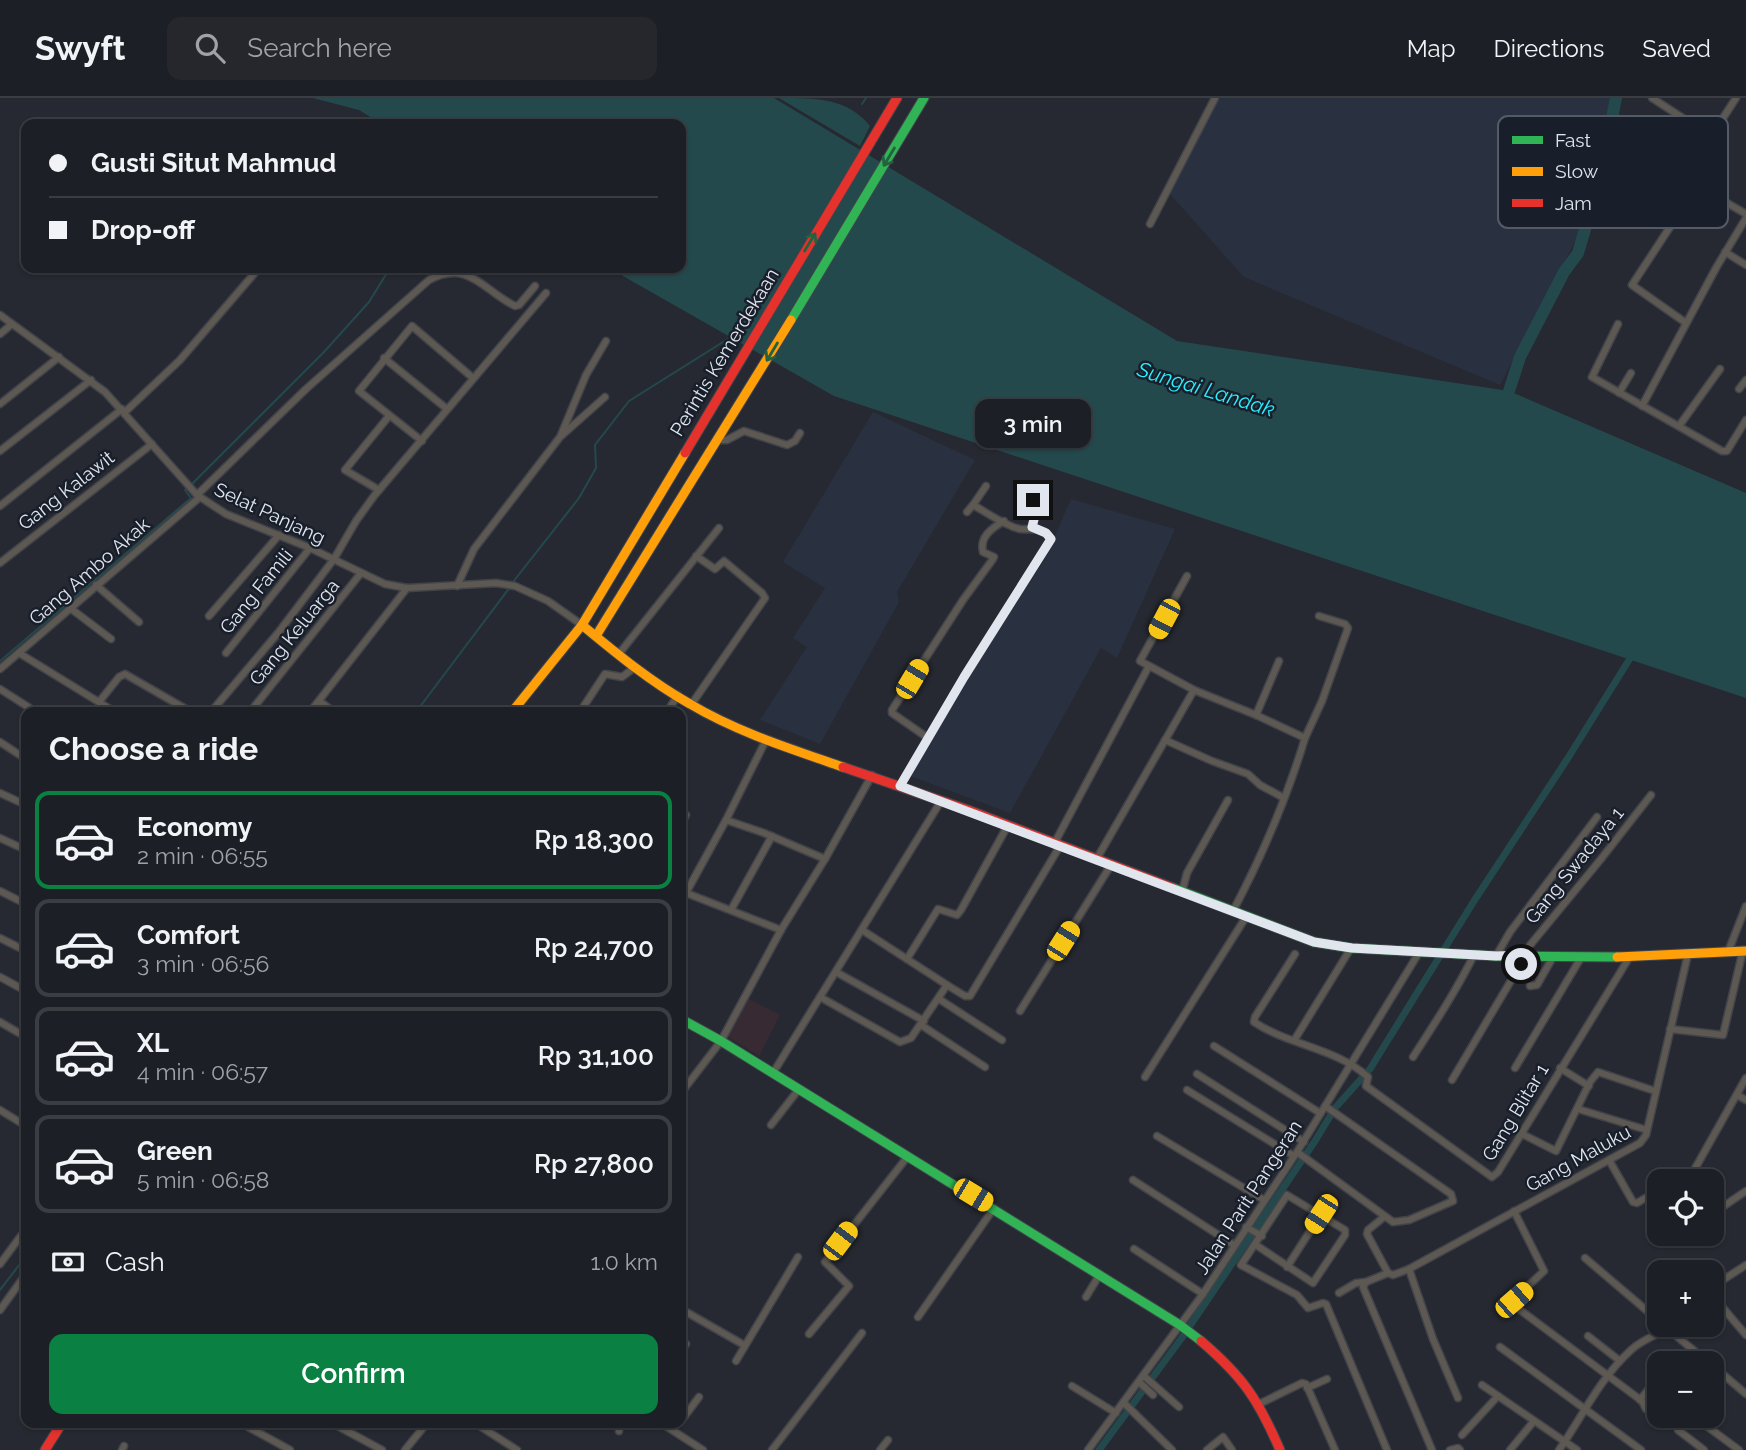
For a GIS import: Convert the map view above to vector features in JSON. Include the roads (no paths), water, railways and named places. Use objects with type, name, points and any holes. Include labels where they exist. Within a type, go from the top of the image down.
[{"type":"main road","name":"Perintis Kemerdekaan","points":[[518,707],[582,625],[897,98]]},
{"type":"main road","points":[[596,636],[719,440],[924,98]]},
{"type":"main road","points":[[681,458],[703,463]]},
{"type":"main road","points":[[582,625],[634,668],[691,705],[766,740],[872,775],[1008,825],[1314,942],[1352,948],[1496,956],[1629,957],[1744,951]]},
{"type":"main road","points":[[686,1022],[994,1208],[1185,1328],[1243,1383],[1259,1404],[1280,1450]]},
{"type":"main road","points":[[49,1449],[60,1428]]},
{"type":"street","points":[[1150,225],[1215,98]]},
{"type":"street","points":[[1652,98],[1680,116]]},
{"type":"street","points":[[1725,116],[1736,98]]},
{"type":"street","points":[[1642,406],[1746,216],[1728,205]]},
{"type":"street","points":[[1669,228],[1632,285],[1686,323]]},
{"type":"street","points":[[1725,252],[1746,265]]},
{"type":"street","points":[[0,506],[123,410],[180,360],[255,273]]},
{"type":"street","name":"Gang Ambo Akak","points":[[0,669],[198,496],[306,389],[429,280],[442,273]]},
{"type":"street","name":"Gang Ambo Akak","points":[[461,273],[515,306],[526,299],[535,286]]},
{"type":"street","points":[[215,707],[278,634],[334,559],[356,521],[379,490],[545,293]]},
{"type":"street","name":"Selat Panjang","points":[[0,315],[91,380],[123,410],[198,496],[237,519],[310,548],[385,584],[407,588],[496,583],[515,586],[548,601],[582,625]]},
{"type":"street","points":[[0,334],[12,324]]},
{"type":"street","points":[[1618,324],[1592,377],[1724,452],[1746,420]]},
{"type":"street","points":[[422,441],[359,391],[384,358],[409,329],[414,327],[473,377]]},
{"type":"street","points":[[560,437],[586,375],[606,341]]},
{"type":"street","points":[[0,404],[59,357]]},
{"type":"street","points":[[384,358],[447,409]]},
{"type":"street","points":[[1679,426],[1720,369]]},
{"type":"street","points":[[1619,393],[1631,373]]},
{"type":"street","points":[[0,451],[91,380]]},
{"type":"street","points":[[1739,389],[1746,380]]},
{"type":"street","points":[[457,586],[474,550],[560,437],[605,397]]},
{"type":"street","points":[[379,490],[345,470],[389,416]]},
{"type":"street","points":[[719,440],[727,440],[744,431],[787,445],[795,441],[800,433]]},
{"type":"street","name":"Gang Kalawit","points":[[0,563],[152,444]]},
{"type":"street","points":[[967,512],[986,486]]},
{"type":"street","points":[[1032,527],[1037,508],[1033,500]]},
{"type":"street","points":[[900,786],[1051,539],[1046,533],[1032,527],[1016,528],[973,505]]},
{"type":"street","points":[[928,738],[892,713],[892,710],[994,558],[981,549],[990,530],[1004,521]]},
{"type":"street","points":[[618,655],[719,527]]},
{"type":"street","points":[[209,616],[279,535]]},
{"type":"street","name":"Gang Famili","points":[[226,653],[310,548]]},
{"type":"street","points":[[691,705],[765,598],[726,563],[722,562],[715,569],[696,556]]},
{"type":"street","name":"Gang Keluarga","points":[[254,707],[361,573]]},
{"type":"street","points":[[1187,576],[1139,664],[1149,666],[1194,690],[1305,738]]},
{"type":"street","points":[[96,585],[139,622]]},
{"type":"street","points":[[314,707],[407,588]]},
{"type":"street","points":[[70,608],[111,639]]},
{"type":"street","points":[[1233,911],[1256,868],[1348,628],[1345,624],[1319,616]]},
{"type":"street","points":[[19,653],[107,707]]},
{"type":"street","points":[[1256,715],[1279,661]]},
{"type":"street","points":[[862,930],[965,996],[970,996],[1057,845],[1149,666]]},
{"type":"street","points":[[583,707],[605,674],[622,677],[634,668]]},
{"type":"street","points":[[99,702],[119,677],[125,674],[182,707]]},
{"type":"street","points":[[0,689],[28,707]]},
{"type":"street","points":[[1097,860],[1194,690]]},
{"type":"street","points":[[670,707],[678,695]]},
{"type":"street","points":[[318,701],[327,707]]},
{"type":"street","points":[[686,888],[726,820],[766,740]]},
{"type":"street","points":[[1165,740],[1248,774],[1260,785],[1284,798]]},
{"type":"street","points":[[0,742],[21,756]]},
{"type":"street","points":[[686,1086],[721,1041],[780,930],[825,859],[872,775]]},
{"type":"street","points":[[0,793],[21,803]]},
{"type":"street","name":"Gang Swadaya 1","points":[[1452,1080],[1524,955],[1651,795]]},
{"type":"street","points":[[1182,892],[1187,873],[1228,800]]},
{"type":"street","points":[[773,1073],[941,801]]},
{"type":"street","points":[[1496,956],[1510,932],[1597,817]]},
{"type":"street","points":[[726,820],[825,859]]},
{"type":"street","points":[[907,959],[938,909],[957,915],[961,910],[1008,825]]},
{"type":"street","points":[[731,910],[772,836]]},
{"type":"street","points":[[0,838],[21,848]]},
{"type":"street","points":[[1020,1011],[1111,865]]},
{"type":"street","points":[[0,891],[21,902]]},
{"type":"street","points":[[686,894],[780,930]]},
{"type":"street","points":[[1728,951],[1746,906]]},
{"type":"street","points":[[1145,1077],[1246,917]]},
{"type":"street","points":[[0,938],[21,948]]},
{"type":"street","points":[[1294,1039],[1352,948]]},
{"type":"street","points":[[1670,1029],[1723,1035],[1744,951]]},
{"type":"street","name":"Jalan Parit Pangeran","points":[[1094,1448],[1116,1413],[1146,1384],[1185,1328],[1234,1245],[1297,1154],[1350,1065],[1424,952]]},
{"type":"street","points":[[1295,954],[1253,1020],[1258,1025],[1350,1065]]},
{"type":"street","name":"Gang Maluku","points":[[1388,1273],[1397,1275],[1409,1269],[1644,1139],[1688,954]]},
{"type":"street","points":[[1413,1057],[1451,999],[1474,955]]},
{"type":"street","points":[[1530,986],[1537,985],[1553,956]]},
{"type":"street","points":[[1515,1068],[1583,956]]},
{"type":"street","name":"Gang Blitar 1","points":[[1350,1065],[1364,1073],[1366,1086],[1492,1177],[1629,957]]},
{"type":"street","points":[[836,972],[923,1023],[985,1067]]},
{"type":"street","points":[[0,977],[21,988]]},
{"type":"street","points":[[820,997],[900,1042],[911,1038],[947,985]]},
{"type":"street","points":[[939,999],[1002,1040]]},
{"type":"street","points":[[0,1022],[21,1034]]},
{"type":"street","points":[[1214,1046],[1320,1114]]},
{"type":"street","points":[[1560,1068],[1589,1086]]},
{"type":"street","points":[[1520,1133],[1556,1151],[1598,1072],[1655,1091]]},
{"type":"street","points":[[1197,1074],[1304,1142]]},
{"type":"street","points":[[1695,1169],[1746,1078]]},
{"type":"street","points":[[771,1125],[799,1089]]},
{"type":"street","points":[[1187,1090],[1307,1158],[1393,1222],[1409,1220],[1452,1201],[1452,1197],[1327,1107]]},
{"type":"street","points":[[1737,1095],[1746,1100]]},
{"type":"street","points":[[1578,1109],[1647,1130]]},
{"type":"street","points":[[0,1110],[21,1123]]},
{"type":"street","points":[[1157,1136],[1264,1200]]},
{"type":"street","points":[[809,1334],[849,1286],[825,1262],[908,1156]]},
{"type":"street","points":[[1609,1160],[1633,1202],[1637,1203],[1647,1197]]},
{"type":"street","points":[[1133,1180],[1234,1245]]},
{"type":"street","points":[[1724,1206],[1746,1191]]},
{"type":"street","points":[[1256,1245],[1310,1282],[1316,1280],[1346,1233],[1289,1195],[1241,1264],[1242,1267],[1297,1295],[1308,1308],[1326,1304],[1387,1450]]},
{"type":"street","points":[[918,1317],[994,1208]]},
{"type":"street","points":[[1514,1211],[1544,1271],[1512,1304],[1640,1400],[1647,1410]]},
{"type":"street","points":[[1287,1267],[1321,1214]]},
{"type":"street","points":[[1339,1293],[1356,1283],[1388,1273],[1367,1234],[1368,1230],[1384,1217]]},
{"type":"street","points":[[1247,1228],[1260,1236]]},
{"type":"street","points":[[0,1264],[21,1235]]},
{"type":"street","points":[[1134,1249],[1203,1294]]},
{"type":"street","points":[[736,1360],[798,1256]]},
{"type":"street","points":[[1585,1258],[1647,1311]]},
{"type":"street","points":[[1724,1279],[1746,1265]]},
{"type":"street","points":[[1409,1269],[1433,1339],[1458,1398]]},
{"type":"street","points":[[1086,1297],[1100,1274]]},
{"type":"street","points":[[0,1310],[21,1281]]},
{"type":"street","points":[[1366,1282],[1363,1287],[1371,1308],[1432,1450]]},
{"type":"street","points":[[1724,1309],[1746,1335]]},
{"type":"street","points":[[686,1312],[744,1345]]},
{"type":"street","points":[[772,1450],[862,1333]]},
{"type":"street","points":[[1588,1336],[1620,1361]]},
{"type":"street","points":[[1559,1450],[1620,1361],[1651,1337]]},
{"type":"street","points":[[1680,1337],[1696,1351]]},
{"type":"street","points":[[1500,1347],[1641,1450]]},
{"type":"street","points":[[1724,1376],[1746,1394]]},
{"type":"street","points":[[1307,1388],[1327,1379]]},
{"type":"street","points":[[1259,1404],[1302,1383],[1307,1388],[1335,1450]]},
{"type":"street","points":[[1146,1384],[1179,1408]]},
{"type":"street","points":[[1482,1385],[1577,1450]]},
{"type":"street","points":[[1072,1386],[1116,1413]]},
{"type":"street","points":[[1640,1400],[1647,1391]]},
{"type":"street","points":[[1462,1435],[1498,1396]]},
{"type":"street","points":[[686,1414],[699,1397]]},
{"type":"street","points":[[1125,1404],[1172,1450]]},
{"type":"street","points":[[1510,1450],[1534,1421]]},
{"type":"street","points":[[250,1428],[290,1450]]},
{"type":"street","points":[[341,1428],[382,1450]]},
{"type":"street","points":[[405,1450],[423,1428]]},
{"type":"street","points":[[483,1428],[517,1450]]},
{"type":"street","points":[[670,1428],[694,1448],[703,1450]]},
{"type":"street","points":[[1709,1428],[1739,1450]]},
{"type":"street","points":[[1678,1430],[1704,1450]]},
{"type":"street","points":[[1207,1450],[1223,1437],[1232,1450]]},
{"type":"street","points":[[880,1450],[888,1440]]},
{"type":"street","points":[[1450,1450],[1460,1450]]},
{"type":"water","name":"Sungai Landak","points":[[313,98],[774,98],[1177,341],[1509,391],[1746,493],[1746,698],[834,396],[618,273],[686,273],[686,119],[374,119],[359,110]]},
{"type":"water","points":[[779,98],[818,99],[841,105],[870,126],[860,146]]},
{"type":"waterway","points":[[862,104],[866,98]]},
{"type":"waterway","points":[[1612,116],[1616,98]]},
{"type":"waterway","points":[[1509,391],[1520,357],[1564,272],[1578,253],[1585,228]]},
{"type":"waterway","points":[[192,484],[324,352],[369,302],[388,273]]},
{"type":"waterway","points":[[513,582],[579,498],[596,468],[595,445],[629,401],[731,337]]},
{"type":"waterway","points":[[0,661],[191,498],[185,490],[188,487]]},
{"type":"waterway","points":[[420,707],[510,587]]},
{"type":"waterway","points":[[1099,1450],[1181,1339],[1335,1108],[1370,1069],[1634,652]]},
{"type":"waterway","points":[[0,1290],[21,1263]]}]
